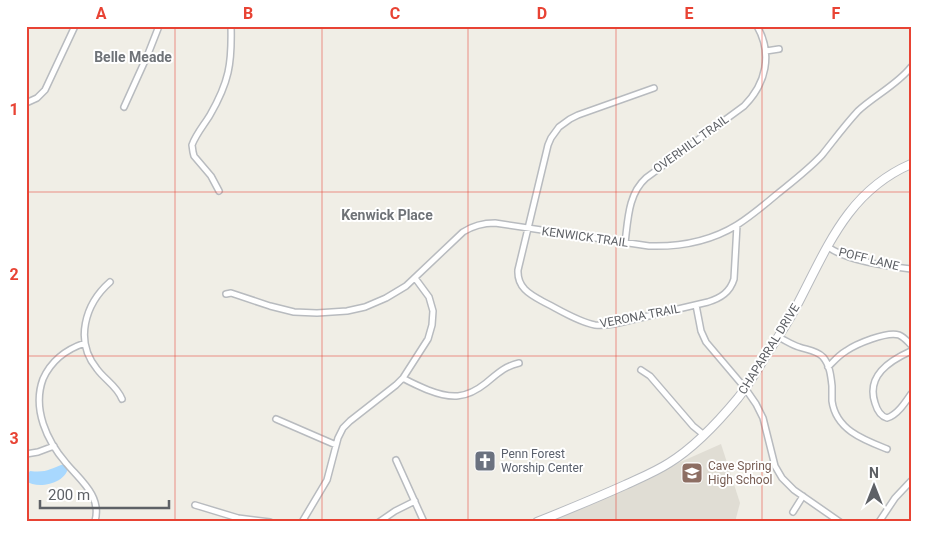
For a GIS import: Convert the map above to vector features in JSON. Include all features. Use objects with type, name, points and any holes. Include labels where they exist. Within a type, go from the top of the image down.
[{"type":"street","points":[[26,103],[37,98],[44,90],[75,26]]},
{"type":"street","points":[[124,107],[159,26]]},
{"type":"street","points":[[219,191],[211,176],[194,156],[192,145],[219,98],[227,78],[231,58],[231,26]]},
{"type":"street","name":"OVERHILL TRAIL","points":[[625,243],[631,202],[639,185],[744,106],[758,89],[765,72],[766,51],[763,37],[757,26]]},
{"type":"street","points":[[766,51],[779,49]]},
{"type":"street","name":"KENWICK TRAIL","points":[[226,294],[231,293],[294,312],[347,311],[366,307],[406,286],[458,236],[480,224],[495,223],[649,246],[680,245],[709,238],[737,225],[760,209],[810,166],[860,110],[903,76],[911,67]]},
{"type":"street","name":"VERONA TRAIL","points":[[654,88],[578,115],[559,127],[551,138],[518,270],[521,286],[534,297],[573,316],[592,324],[603,325],[708,302],[722,296],[732,284],[735,271],[737,225]]},
{"type":"street","name":"CHAPARRAL DRIVE","points":[[537,522],[608,493],[655,471],[677,458],[704,435],[745,388],[778,337],[843,220],[859,200],[884,179],[911,164]]},
{"type":"street","name":"POFF LANE","points":[[828,247],[844,256],[911,269]]},
{"type":"street","points":[[302,522],[327,480],[340,434],[348,423],[403,378],[428,339],[432,325],[432,311],[429,297],[415,278]]},
{"type":"street","points":[[110,282],[95,299],[87,314],[84,328],[85,343],[94,366],[115,387],[122,399]]},
{"type":"street","points":[[696,305],[701,331],[706,342],[745,388],[759,410],[766,428],[772,460],[778,472],[788,484],[840,522]]},
{"type":"street","points":[[828,367],[845,351],[881,336],[899,335],[911,345]]},
{"type":"street","points":[[778,337],[818,353],[825,360],[832,381],[834,408],[840,421],[854,435],[887,449]]},
{"type":"street","points":[[85,343],[59,357],[48,370],[41,385],[39,398],[40,413],[45,429],[54,446],[65,462],[83,481],[97,505],[95,521]]},
{"type":"street","points":[[911,351],[899,356],[886,365],[874,382],[873,397],[878,410],[887,418],[892,416],[911,394]]},
{"type":"street","points":[[403,378],[441,395],[459,396],[476,390],[507,366],[519,363]]},
{"type":"street","points":[[641,370],[650,376],[693,426],[704,435]]},
{"type":"street","points":[[904,403],[911,399]]},
{"type":"street","points":[[276,419],[336,445]]},
{"type":"street","points":[[26,454],[54,446]]},
{"type":"street","points":[[396,460],[424,522]]},
{"type":"street","points":[[879,522],[895,498],[911,481]]},
{"type":"street","points":[[792,512],[803,496]]},
{"type":"street","points":[[380,522],[395,511],[415,501]]},
{"type":"street","points":[[195,506],[238,518],[270,522]]},
{"type":"shaded area","name":"Cave Spring High School","points":[[721,444],[740,503],[735,522],[545,522]]},
{"type":"water","points":[[64,464],[68,467],[66,473],[57,481],[37,485],[26,481],[30,471],[44,471]]},
{"type":"place","name":"Penn Forest Worship Center","points":[[485,461]]},
{"type":"place","name":"Cave Spring High School","points":[[692,473]]},
{"type":"district","name":"Belle Meade","points":[[133,57]]},
{"type":"district","name":"Kenwick Place","points":[[387,215]]}]
